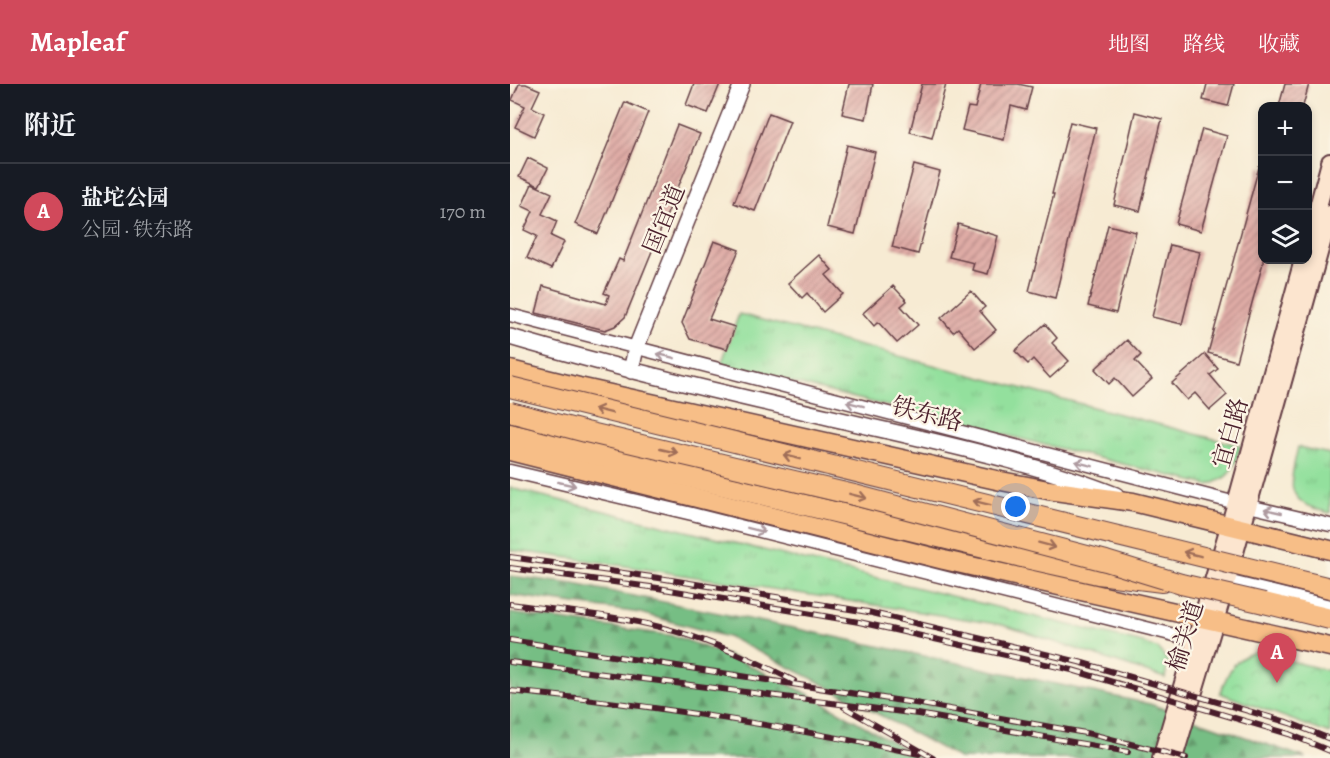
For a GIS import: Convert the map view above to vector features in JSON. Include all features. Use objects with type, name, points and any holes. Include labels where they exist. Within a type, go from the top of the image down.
[{"type":"highway","points":[[510,387],[1330,588]]},
{"type":"highway","points":[[510,412],[597,435],[854,495],[1106,561],[1181,584],[1330,618]]},
{"type":"highway","points":[[510,434],[1041,562],[1107,576],[1181,584]]},
{"type":"main road","points":[[1312,229],[1330,162]]},
{"type":"main road","name":"宜白路","points":[[1208,620],[1330,214]]},
{"type":"main road","name":"宜白路","points":[[1242,504],[1302,264]]},
{"type":"main road","points":[[510,370],[1001,481],[1133,502]]},
{"type":"main road","points":[[510,451],[944,560],[1330,647]]},
{"type":"main road","name":"铁东路","points":[[1133,502],[1330,550]]},
{"type":"main road","name":"榆关道","points":[[1161,758],[1208,620],[1227,581],[1235,527]]},
{"type":"main road","name":"榆关道","points":[[1174,758],[1201,642]]},
{"type":"street","name":"国宜道","points":[[631,371],[636,348],[742,84]]},
{"type":"street","name":"铁东路","points":[[510,315],[1330,525]]},
{"type":"street","name":"铁东路","points":[[510,337],[631,371],[927,440],[1057,475],[1133,502]]},
{"type":"street","points":[[510,471],[692,514],[1201,642]]},
{"type":"street","points":[[1227,581],[1330,606]]},
{"type":"green space","points":[[739,314],[1241,446],[1236,461],[1227,476],[1208,485],[721,365]]},
{"type":"green space","points":[[1298,447],[1330,454],[1330,513],[1304,504],[1293,490],[1293,472]]},
{"type":"green space","points":[[510,488],[1143,643],[1159,649],[1168,662],[1165,678],[1003,625],[510,550]]},
{"type":"green space","points":[[510,576],[574,584],[1150,704],[1306,758],[959,758],[819,682],[731,638],[640,613],[510,595]]},
{"type":"green space","points":[[510,613],[675,636],[734,658],[808,694],[921,758],[510,758]]},
{"type":"green space","points":[[1255,652],[1330,671],[1330,734],[1220,693],[1236,662]]},
{"type":"building","points":[[519,84],[526,84],[540,90],[532,107],[544,113],[534,136],[515,127],[525,106],[512,100]]},
{"type":"building","points":[[694,84],[720,84],[708,113],[686,105]]},
{"type":"building","points":[[849,84],[873,84],[866,119],[842,114]]},
{"type":"building","points":[[922,84],[946,84],[932,138],[910,132]]},
{"type":"building","points":[[981,84],[1018,84],[1032,87],[1026,110],[1011,106],[1004,140],[962,130],[968,107],[975,108]]},
{"type":"building","points":[[1207,84],[1234,84],[1228,106],[1203,100]]},
{"type":"building","points":[[1285,84],[1309,84],[1304,102],[1280,102]]},
{"type":"building","points":[[625,102],[648,112],[598,234],[575,224]]},
{"type":"building","points":[[1135,112],[1162,119],[1140,211],[1114,205]]},
{"type":"building","points":[[769,113],[790,121],[755,211],[734,203]]},
{"type":"building","points":[[1070,122],[1096,128],[1055,298],[1029,291]]},
{"type":"building","points":[[677,125],[700,134],[625,317],[615,326],[605,330],[536,313],[543,286],[606,304],[609,295],[604,293],[619,259],[623,261]]},
{"type":"building","points":[[1202,129],[1227,136],[1201,231],[1176,224]]},
{"type":"building","points":[[847,145],[875,152],[855,234],[827,227]]},
{"type":"building","points":[[528,158],[548,168],[539,186],[519,177]]},
{"type":"building","points":[[914,165],[940,172],[918,254],[892,247]]},
{"type":"building","points":[[1258,171],[1258,264],[1263,264],[1236,361],[1208,353]]},
{"type":"building","points":[[532,184],[552,193],[542,214],[557,221],[551,236],[564,242],[551,269],[527,258],[537,236],[524,230],[533,211],[522,206]]},
{"type":"building","points":[[958,224],[998,236],[988,274],[972,270],[974,263],[949,257]]},
{"type":"building","points":[[1108,225],[1136,232],[1116,313],[1088,306]]},
{"type":"building","points":[[714,241],[739,250],[709,319],[735,327],[727,349],[690,339],[682,323]]},
{"type":"building","points":[[1170,245],[1200,252],[1182,324],[1152,317]]},
{"type":"building","points":[[819,255],[832,270],[826,275],[843,294],[823,312],[807,293],[802,298],[788,283]]},
{"type":"building","points":[[893,286],[907,301],[901,306],[918,325],[897,343],[878,322],[874,326],[863,313]]},
{"type":"building","points":[[971,291],[985,307],[980,311],[996,330],[975,348],[958,328],[953,332],[941,318]]},
{"type":"building","points":[[1045,324],[1057,338],[1052,343],[1069,361],[1050,378],[1033,359],[1028,364],[1015,351]]},
{"type":"building","points":[[1127,340],[1141,355],[1135,361],[1152,379],[1132,397],[1115,378],[1109,384],[1095,369]]},
{"type":"building","points":[[1205,354],[1218,369],[1210,375],[1227,395],[1210,410],[1195,393],[1187,400],[1172,383]]},
{"type":"railway","points":[[510,557],[659,578],[868,612],[1079,662],[1290,723],[1330,739]]},
{"type":"railway","points":[[510,568],[658,588],[859,622],[1072,670],[1289,734],[1330,751]]},
{"type":"railway","points":[[510,604],[579,612],[647,624],[685,634],[794,681]]},
{"type":"railway","points":[[510,640],[921,704],[1091,734],[1186,758]]},
{"type":"railway","points":[[510,662],[918,714],[1128,752]]},
{"type":"railway","points":[[510,691],[613,702],[715,717],[919,754]]},
{"type":"railway","points":[[844,707],[933,758]]},
{"type":"place","name":"盐坨公园","points":[[1277,683]]}]
